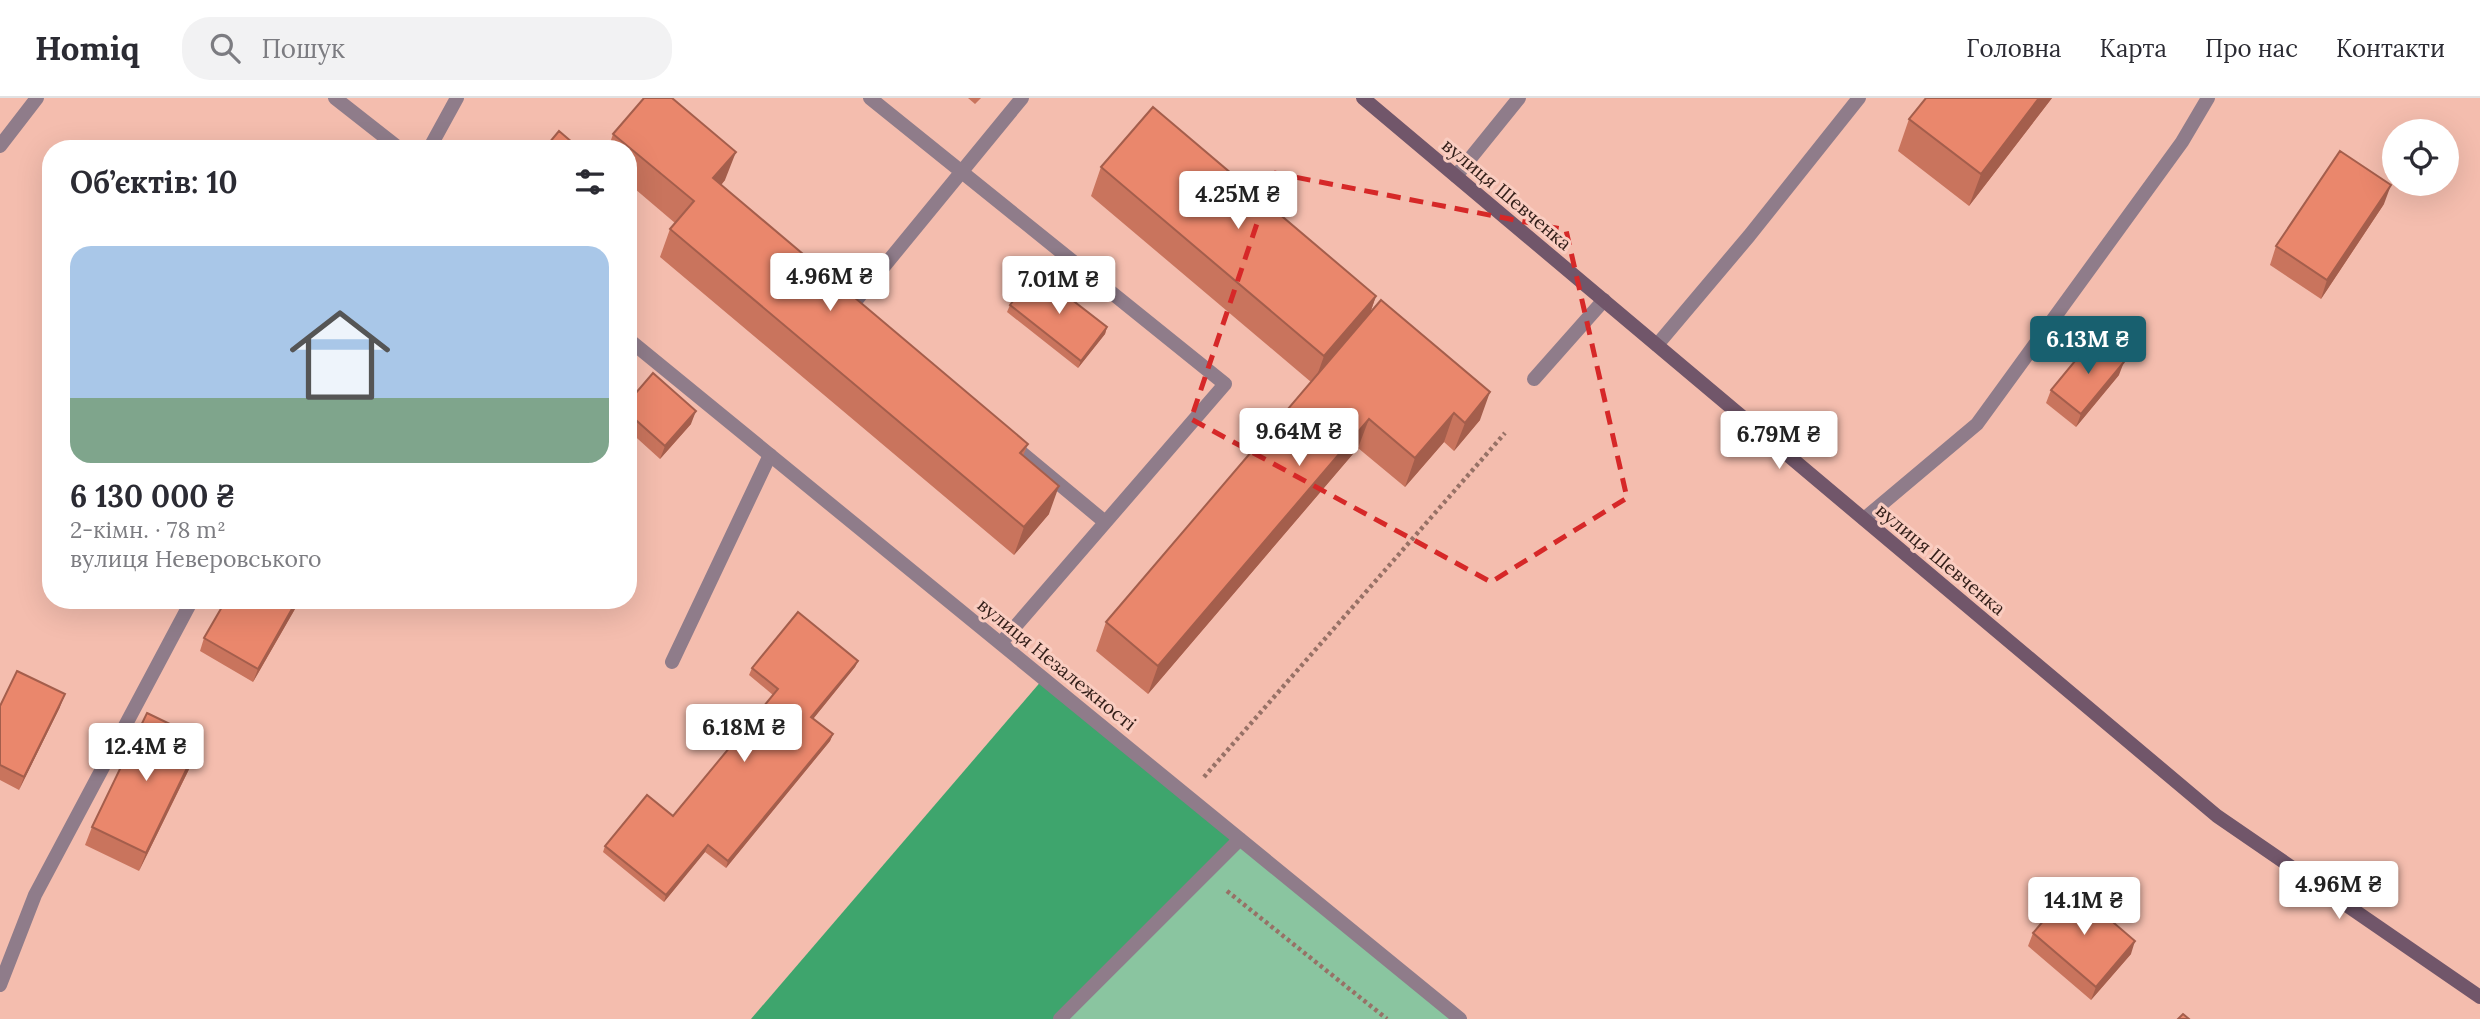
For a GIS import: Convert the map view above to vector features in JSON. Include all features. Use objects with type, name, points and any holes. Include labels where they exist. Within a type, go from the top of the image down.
[{"type":"main road","name":"вулиця Шевченка","points":[[1363,98],[2217,817],[2480,997]]},
{"type":"street","points":[[0,146],[37,98]]},
{"type":"street","points":[[335,98],[389,140]]},
{"type":"street","points":[[434,140],[457,98]]},
{"type":"street","points":[[870,98],[1224,384],[1001,643]]},
{"type":"street","points":[[859,318],[849,309],[1022,98]]},
{"type":"street","points":[[1456,176],[1519,98]]},
{"type":"street","points":[[1657,345],[1749,236],[1859,98]]},
{"type":"street","points":[[1864,519],[1977,424],[2182,142],[2208,98]]},
{"type":"street","points":[[1534,379],[1604,300]]},
{"type":"street","name":"вулиця Незалежності","points":[[637,347],[1460,1019]]},
{"type":"street","points":[[999,433],[1105,522]]},
{"type":"street","points":[[672,662],[770,455]]},
{"type":"street","points":[[0,985],[35,895],[187,609]]},
{"type":"street","points":[[1060,1019],[1240,839]]},
{"type":"path","points":[[1187,796],[1504,433]]},
{"type":"path","points":[[1206,874],[1387,1019]]},
{"type":"highlighted area","points":[[1274,173],[1566,230],[1627,498],[1491,582],[1191,419]]},
{"type":"green space","points":[[1043,679],[1240,839],[1059,1019],[751,1019]]},
{"type":"green space","points":[[1240,839],[1460,1019],[1060,1019]]},
{"type":"building","points":[[644,98],[672,98],[736,152],[713,178],[1028,444],[1020,453],[1059,486],[1024,527],[670,229],[694,201],[637,154],[637,140],[620,140],[613,134]]},
{"type":"building","points":[[1926,98],[2039,98],[1981,174],[1909,119]]},
{"type":"building","points":[[1153,107],[1376,296],[1324,356],[1101,167]]},
{"type":"building","points":[[559,131],[570,140],[552,140]]},
{"type":"building","points":[[2340,151],[2382,179],[2384,196],[2327,280],[2276,246]]},
{"type":"building","points":[[1036,272],[1107,327],[1081,361],[1010,305]]},
{"type":"building","points":[[1381,300],[1490,392],[1465,423],[1454,413],[1415,458],[1369,419],[1158,666],[1106,622]]},
{"type":"building","points":[[2094,338],[2124,362],[2081,414],[2051,390]]},
{"type":"building","points":[[653,373],[696,411],[665,446],[637,421],[637,392]]},
{"type":"building","points":[[221,609],[292,609],[258,669],[204,638]]},
{"type":"building","points":[[798,612],[858,661],[811,717],[833,734],[728,861],[708,845],[666,895],[605,846],[647,795],[673,816],[778,689],[752,668]]},
{"type":"building","points":[[17,671],[65,694],[24,777],[0,765],[0,706]]},
{"type":"building","points":[[147,713],[201,739],[146,853],[92,827]]},
{"type":"building","points":[[2072,887],[2135,941],[2096,987],[2033,933]]}]
